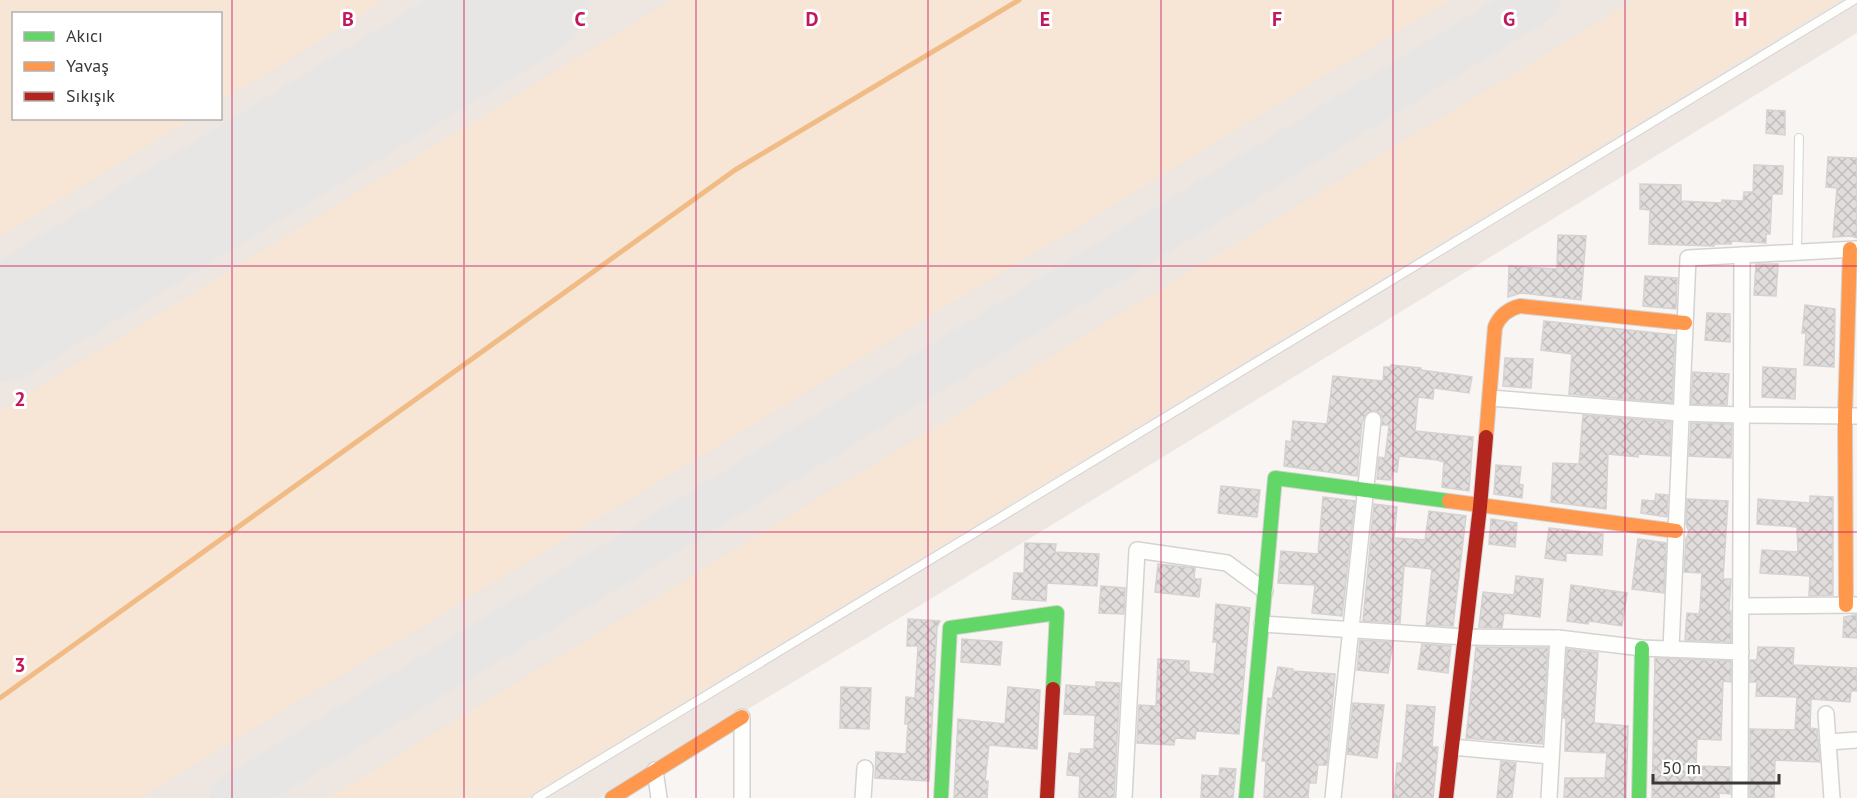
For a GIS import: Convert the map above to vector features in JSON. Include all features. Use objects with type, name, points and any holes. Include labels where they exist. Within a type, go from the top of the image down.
[{"type":"street","points":[[1671,649],[1688,258],[1853,249],[1851,605],[1741,606]]},
{"type":"street","points":[[1740,798],[1742,255]]},
{"type":"street","points":[[1446,798],[1480,507],[1495,327],[1500,316],[1512,308],[1530,307],[1685,323]]},
{"type":"street","points":[[1490,398],[1681,413],[1851,416]]},
{"type":"street","points":[[1334,798],[1374,420]]},
{"type":"street","points":[[1246,798],[1275,478],[1480,507],[1676,531]]},
{"type":"street","points":[[1124,798],[1137,550],[1227,563],[1265,591]]},
{"type":"street","points":[[941,798],[950,628],[1057,613],[1047,798]]},
{"type":"street","points":[[1262,624],[1465,637],[1558,638],[1642,648],[1741,652]]},
{"type":"street","points":[[1549,798],[1558,638]]},
{"type":"street","points":[[1639,798],[1642,648]]},
{"type":"street","points":[[1826,714],[1832,798]]},
{"type":"street","points":[[612,798],[742,717]]},
{"type":"street","points":[[742,717],[742,798]]},
{"type":"street","points":[[1828,741],[1857,740]]},
{"type":"street","points":[[1452,747],[1551,756]]},
{"type":"street","points":[[863,798],[865,768]]},
{"type":"street","points":[[655,770],[659,798]]},
{"type":"lane","points":[[537,798],[1854,0]]},
{"type":"lane","points":[[1797,251],[1799,138]]},
{"type":"shaded area","points":[[0,0],[1857,0],[1857,33],[865,639],[600,798],[0,798]]},
{"type":"shaded area","points":[[0,0],[385,0],[222,100],[222,12],[12,12],[12,120],[190,120],[0,236]]},
{"type":"shaded area","points":[[672,0],[1449,0],[140,798],[0,798],[0,411]]},
{"type":"shaded area","points":[[1634,0],[1840,0],[525,798],[328,798]]},
{"type":"building","points":[[1767,110],[1785,111],[1785,135],[1766,133]]},
{"type":"building","points":[[1828,157],[1857,158],[1857,238],[1833,237],[1837,188],[1826,187]]},
{"type":"building","points":[[1754,165],[1783,166],[1782,194],[1772,194],[1770,234],[1766,234],[1766,243],[1732,241],[1731,244],[1715,244],[1714,246],[1649,244],[1650,210],[1640,209],[1640,184],[1681,185],[1681,201],[1722,203],[1722,200],[1743,201],[1744,192],[1753,192]]},
{"type":"building","points":[[1558,235],[1586,236],[1581,300],[1521,293],[1508,297],[1509,266],[1557,269]]},
{"type":"building","points":[[1756,264],[1778,264],[1776,296],[1754,295]]},
{"type":"building","points":[[1645,276],[1677,278],[1676,309],[1643,306]]},
{"type":"building","points":[[1805,305],[1835,309],[1834,367],[1804,365],[1806,333],[1802,333]]},
{"type":"building","points":[[1707,313],[1730,314],[1730,342],[1705,340]]},
{"type":"building","points":[[1544,321],[1675,335],[1672,403],[1569,394],[1572,354],[1541,350]]},
{"type":"building","points":[[1505,358],[1533,359],[1531,388],[1503,386]]},
{"type":"building","points":[[1391,365],[1472,377],[1469,393],[1434,388],[1433,399],[1418,397],[1415,431],[1473,437],[1469,491],[1442,487],[1444,462],[1437,460],[1399,456],[1397,472],[1392,471],[1391,480],[1377,479],[1379,457],[1385,458],[1389,425],[1382,425],[1382,416],[1375,410],[1366,414],[1362,423],[1357,476],[1284,466],[1286,441],[1291,442],[1293,421],[1327,424],[1333,376],[1383,381],[1384,367],[1391,367]]},
{"type":"building","points":[[1763,367],[1796,369],[1795,399],[1762,397]]},
{"type":"building","points":[[1693,372],[1729,374],[1727,405],[1691,404]]},
{"type":"building","points":[[1583,415],[1671,422],[1670,456],[1638,454],[1638,457],[1608,454],[1606,509],[1551,502],[1553,463],[1579,464]]},
{"type":"building","points":[[1691,423],[1732,424],[1731,458],[1689,456]]},
{"type":"building","points":[[1496,465],[1521,467],[1519,484],[1523,485],[1522,498],[1494,494]]},
{"type":"building","points":[[1221,486],[1260,490],[1257,517],[1218,513]]},
{"type":"building","points":[[1656,494],[1668,495],[1667,517],[1641,513],[1642,500],[1655,501]]},
{"type":"building","points":[[1810,496],[1833,497],[1833,595],[1809,596],[1810,576],[1760,573],[1762,550],[1798,552],[1797,527],[1757,524],[1758,499],[1810,503]]},
{"type":"building","points":[[1323,497],[1355,501],[1342,616],[1312,613],[1315,585],[1278,583],[1281,551],[1318,554]]},
{"type":"building","points":[[1687,499],[1728,501],[1723,579],[1731,579],[1729,611],[1731,611],[1731,642],[1685,640],[1687,613],[1699,614],[1702,573],[1684,572],[1686,539],[1689,532],[1686,524]]},
{"type":"building","points":[[1374,504],[1397,507],[1394,538],[1425,540],[1429,511],[1466,516],[1453,626],[1426,625],[1432,569],[1404,566],[1400,623],[1363,621]]},
{"type":"building","points":[[1491,519],[1517,523],[1515,547],[1489,544]]},
{"type":"building","points":[[1549,528],[1603,534],[1602,555],[1566,553],[1566,561],[1545,558]]},
{"type":"building","points":[[1638,539],[1666,543],[1664,593],[1632,589]]},
{"type":"building","points":[[1025,543],[1056,544],[1055,552],[1099,554],[1097,586],[1047,583],[1046,601],[1012,599],[1014,573],[1024,573]]},
{"type":"building","points":[[1158,564],[1195,568],[1194,579],[1201,579],[1199,597],[1155,592]]},
{"type":"building","points":[[1516,576],[1543,579],[1540,617],[1504,613],[1502,628],[1479,627],[1483,592],[1514,595]]},
{"type":"building","points":[[1571,585],[1627,593],[1622,626],[1589,621],[1588,624],[1567,621]]},
{"type":"building","points":[[1101,586],[1125,588],[1124,614],[1099,613]]},
{"type":"building","points":[[1216,604],[1250,608],[1239,734],[1196,731],[1195,739],[1175,738],[1174,745],[1137,743],[1139,705],[1156,706],[1158,659],[1189,661],[1189,672],[1214,674],[1217,642],[1213,642]]},
{"type":"building","points":[[1857,615],[1857,638],[1843,637],[1844,617]]},
{"type":"building","points":[[908,619],[940,621],[937,627],[929,781],[875,778],[876,752],[906,754],[908,724],[905,724],[906,697],[915,698],[918,646],[907,646]]},
{"type":"building","points":[[962,639],[1002,642],[1000,665],[961,662]]},
{"type":"building","points":[[1360,640],[1393,642],[1388,673],[1357,670]]},
{"type":"building","points":[[1422,644],[1451,646],[1448,673],[1418,669]]},
{"type":"building","points":[[1476,647],[1548,648],[1542,744],[1466,738]]},
{"type":"building","points":[[1758,647],[1794,648],[1793,665],[1857,668],[1857,691],[1851,691],[1850,702],[1811,699],[1810,728],[1817,729],[1820,762],[1775,760],[1774,798],[1750,798],[1750,729],[1795,730],[1797,697],[1756,696],[1757,682],[1750,682],[1750,660],[1757,660]]},
{"type":"building","points":[[1567,649],[1598,653],[1594,723],[1628,726],[1626,798],[1564,798],[1565,778],[1605,778],[1607,753],[1565,751],[1566,718],[1563,718]]},
{"type":"building","points":[[1655,658],[1731,661],[1731,682],[1723,681],[1721,740],[1697,739],[1696,766],[1730,767],[1730,794],[1719,793],[1719,798],[1652,798]]},
{"type":"building","points":[[1278,667],[1293,669],[1292,671],[1335,674],[1327,765],[1318,765],[1316,783],[1309,783],[1308,798],[1264,798],[1266,761],[1262,761],[1268,698],[1272,699]]},
{"type":"building","points":[[1096,682],[1120,683],[1114,798],[1079,798],[1080,776],[1067,775],[1069,753],[1080,754],[1081,749],[1094,749],[1095,715],[1064,714],[1066,685],[1096,687]]},
{"type":"building","points":[[841,687],[871,688],[869,729],[840,728]]},
{"type":"building","points":[[1008,687],[1040,690],[1037,749],[989,745],[985,781],[988,781],[987,798],[954,798],[958,719],[1005,724]]},
{"type":"building","points":[[1353,703],[1384,705],[1377,758],[1347,754]]},
{"type":"building","points":[[1407,705],[1435,707],[1432,747],[1438,747],[1433,798],[1394,798],[1397,763],[1402,763]]},
{"type":"building","points":[[1501,761],[1516,763],[1512,798],[1497,798]]},
{"type":"building","points":[[1220,768],[1236,769],[1233,798],[1201,798],[1202,775],[1219,776]]},
{"type":"waterway","points":[[0,698],[735,170],[1019,0]]},
{"type":"taxiway","points":[[232,798],[1538,0]]},
{"type":"runway","points":[[0,326],[533,0]]},
{"type":"traffic: fast","points":[[1246,798],[1275,478],[1449,501]]},
{"type":"traffic: fast","points":[[941,798],[950,628],[1057,613],[1053,689]]},
{"type":"traffic: fast","points":[[1639,798],[1642,648]]},
{"type":"traffic: slow","points":[[1846,605],[1845,416],[1850,249]]},
{"type":"traffic: slow","points":[[1486,437],[1495,327],[1499,319],[1508,311],[1520,306],[1685,323]]},
{"type":"traffic: slow","points":[[1449,501],[1676,531]]},
{"type":"traffic: slow","points":[[612,798],[742,717]]},
{"type":"traffic: jam","points":[[1446,798],[1486,437]]},
{"type":"traffic: jam","points":[[1047,798],[1053,689]]}]
